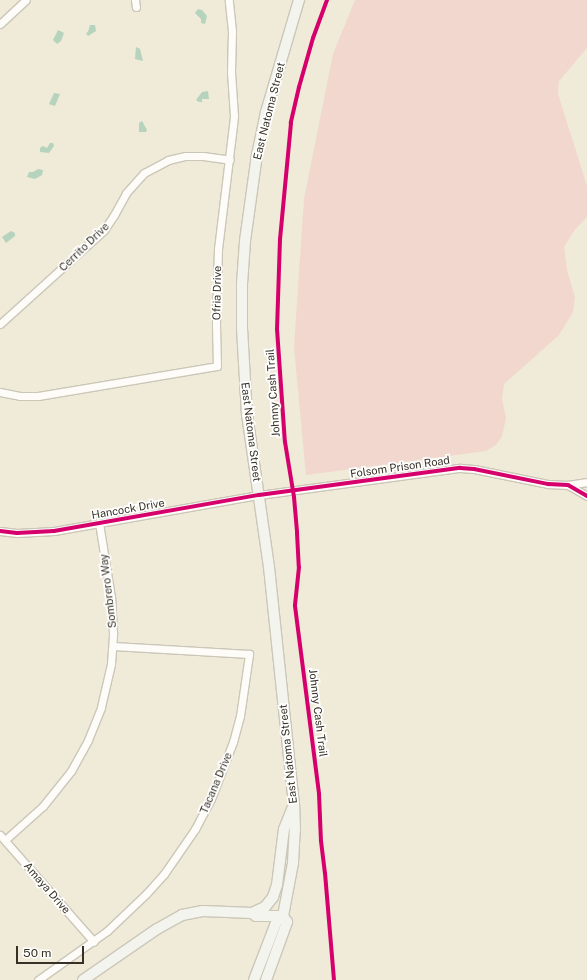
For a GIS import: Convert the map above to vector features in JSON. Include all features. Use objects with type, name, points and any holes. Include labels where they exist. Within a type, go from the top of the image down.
[{"type":"main road","name":"East Natoma Street","points":[[266,980],[287,922],[283,916],[293,863],[294,805],[269,567],[247,415],[242,313],[245,241],[250,198],[262,134],[299,0]]},
{"type":"main road","points":[[83,980],[157,929],[182,915],[203,911],[252,913],[265,907],[273,897],[277,885],[284,829],[294,805]]},
{"type":"main road","points":[[252,913],[256,916],[283,916]]},
{"type":"main road","name":"East Natoma Street","points":[[254,980],[277,920],[283,916]]},
{"type":"street","points":[[0,24],[26,0]]},
{"type":"street","name":"Ofria Drive","points":[[0,392],[20,396],[38,396],[217,366],[217,271],[223,204],[230,160],[234,116],[231,72],[232,31],[229,0]]},
{"type":"street","name":"Cerrito Drive","points":[[0,324],[104,230],[126,193],[144,173],[168,160],[186,156],[203,156],[230,160]]},
{"type":"street","name":"Folsom Prison Road","points":[[259,495],[460,468],[474,469],[548,484],[568,485],[587,482]]},
{"type":"street","name":"Folsom Prison Road","points":[[568,485],[587,496]]},
{"type":"street","name":"Hancock Drive","points":[[0,531],[39,532],[259,495]]},
{"type":"street","name":"Sombrero Way","points":[[2,838],[43,806],[71,771],[80,756],[101,707],[106,690],[113,646],[111,598],[99,523]]},
{"type":"street","name":"Tacana Drive","points":[[38,980],[94,942],[122,918],[146,894],[180,852],[198,823],[222,774],[233,742],[245,689],[249,654],[113,646]]},
{"type":"street","name":"Amaya Drive","points":[[2,838],[94,942]]},
{"type":"shaded area","points":[[355,0],[587,0],[587,48],[559,81],[558,94],[587,186],[587,217],[574,231],[564,247],[567,270],[575,297],[573,312],[559,335],[504,384],[502,399],[506,418],[502,436],[496,445],[486,451],[306,475],[294,347],[304,199],[333,54]]},
{"type":"shaded area","points":[[198,9],[202,10],[207,16],[205,24],[201,23],[201,19],[195,13]]},
{"type":"shaded area","points":[[90,25],[95,25],[96,31],[88,36],[86,33],[88,32]]},
{"type":"shaded area","points":[[58,30],[64,33],[61,41],[57,44],[53,40]]},
{"type":"shaded area","points":[[136,47],[140,49],[143,61],[135,59]]},
{"type":"shaded area","points":[[208,91],[209,99],[202,99],[202,102],[196,100],[202,92]]},
{"type":"shaded area","points":[[54,93],[60,94],[55,106],[49,104]]},
{"type":"shaded area","points":[[142,121],[147,130],[146,132],[139,132],[139,123]]},
{"type":"shaded area","points":[[50,143],[53,143],[54,146],[49,153],[40,152],[40,148],[43,146],[47,148]]},
{"type":"shaded area","points":[[38,169],[43,170],[42,175],[35,179],[27,177],[29,172],[33,172]]},
{"type":"shaded area","points":[[11,231],[15,233],[15,236],[6,243],[2,237]]},
{"type":"cycle path","name":"Johnny Cash Trail","points":[[327,0],[313,38],[299,87],[291,123],[280,239],[277,329],[285,442],[294,497],[297,533],[299,567],[295,606],[319,794],[321,841],[334,980]]},
{"type":"cycle path","points":[[0,531],[17,533],[54,531],[259,495],[460,468],[474,469],[548,484],[568,485],[587,496]]}]
